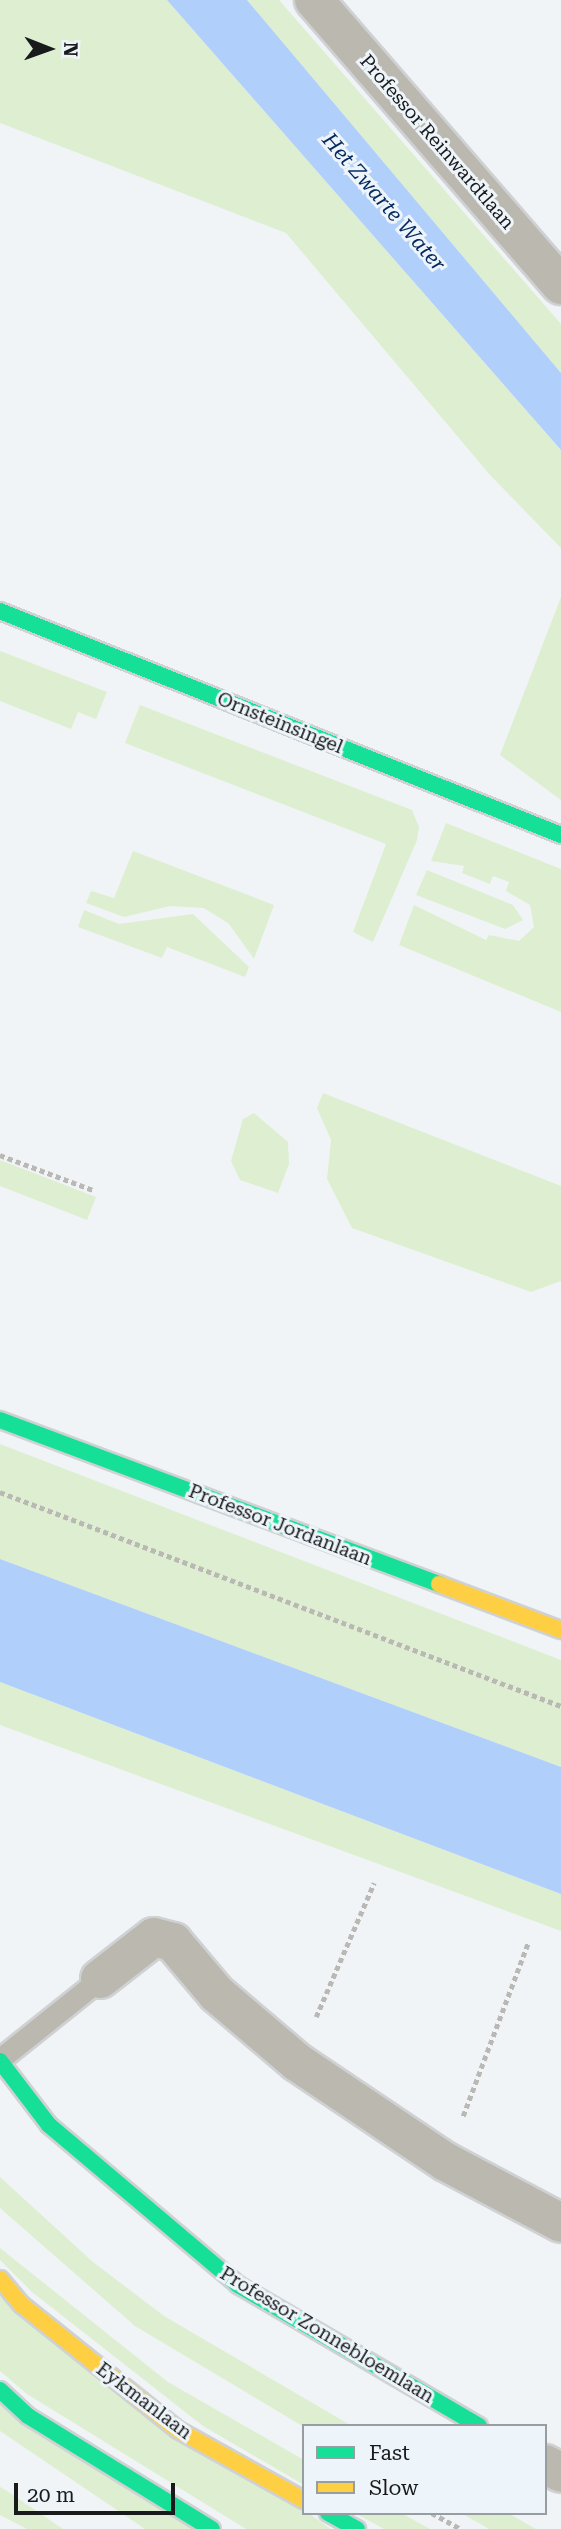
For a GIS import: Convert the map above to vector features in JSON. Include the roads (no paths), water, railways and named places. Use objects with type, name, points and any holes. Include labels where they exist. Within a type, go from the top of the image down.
[{"type":"street","name":"Professor Reinwardtlaan","points":[[314,0],[561,285]]},
{"type":"street","name":"Ornsteinsingel","points":[[0,611],[561,835]]},
{"type":"street","name":"Professor Jordanlaan","points":[[0,1420],[561,1630]]},
{"type":"street","points":[[100,1979],[154,1937],[173,1942],[218,1994],[297,2062],[446,2162],[561,2223]]},
{"type":"street","name":"Professor Zonnebloemlaan","points":[[0,2060],[49,2125],[237,2285],[476,2424]]},
{"type":"street","name":"Eykmanlaan","points":[[0,2279],[22,2305],[178,2430],[302,2499]]},
{"type":"street","points":[[0,2390],[28,2416],[212,2529]]},
{"type":"street","points":[[332,2515],[356,2529]]},
{"type":"lane","points":[[0,2060],[100,1979]]},
{"type":"water","name":"Het Zwarte Water","points":[[167,0],[247,0],[561,373],[561,450]]},
{"type":"water","points":[[0,1559],[561,1767],[561,1894],[0,1682]]}]
